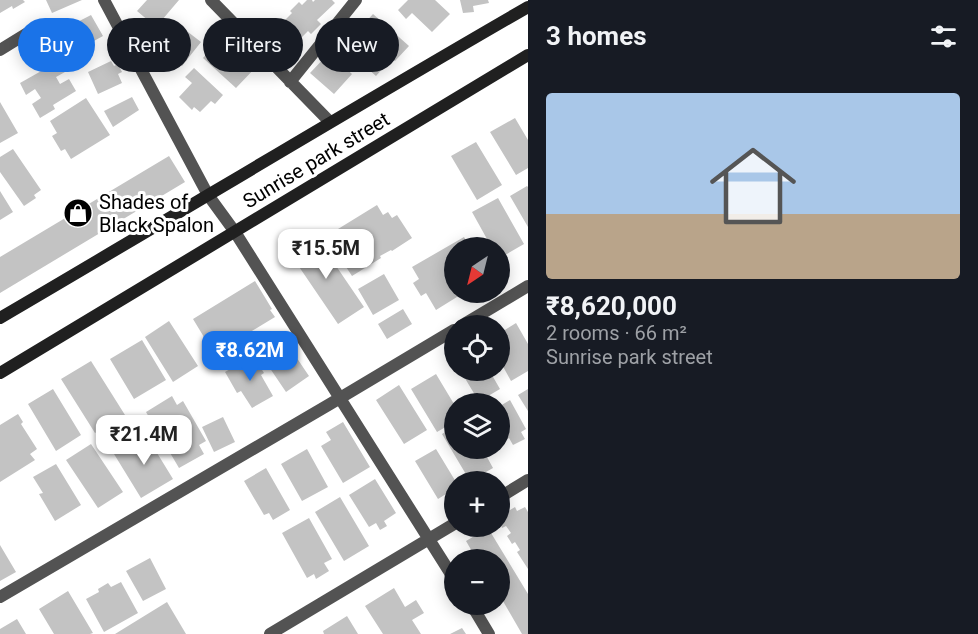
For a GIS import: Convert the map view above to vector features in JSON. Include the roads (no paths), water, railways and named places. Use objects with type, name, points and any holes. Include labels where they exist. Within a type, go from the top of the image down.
[{"type":"main road","points":[[0,318],[528,5]]},
{"type":"main road","name":"Sunrise park street","points":[[0,373],[528,55]]},
{"type":"street","points":[[104,0],[208,195],[235,232],[444,563]]},
{"type":"street","points":[[212,0],[330,123]]},
{"type":"street","points":[[290,82],[356,0]]},
{"type":"street","points":[[523,0],[528,5]]},
{"type":"street","points":[[0,50],[18,39]]},
{"type":"street","points":[[479,315],[528,285]]},
{"type":"street","points":[[0,597],[444,336]]},
{"type":"street","points":[[510,491],[528,480]]},
{"type":"street","points":[[270,634],[444,530]]},
{"type":"street","points":[[478,615],[489,634]]},
{"type":"place","name":"Shades of Black Spalon","points":[[78,213]]}]
